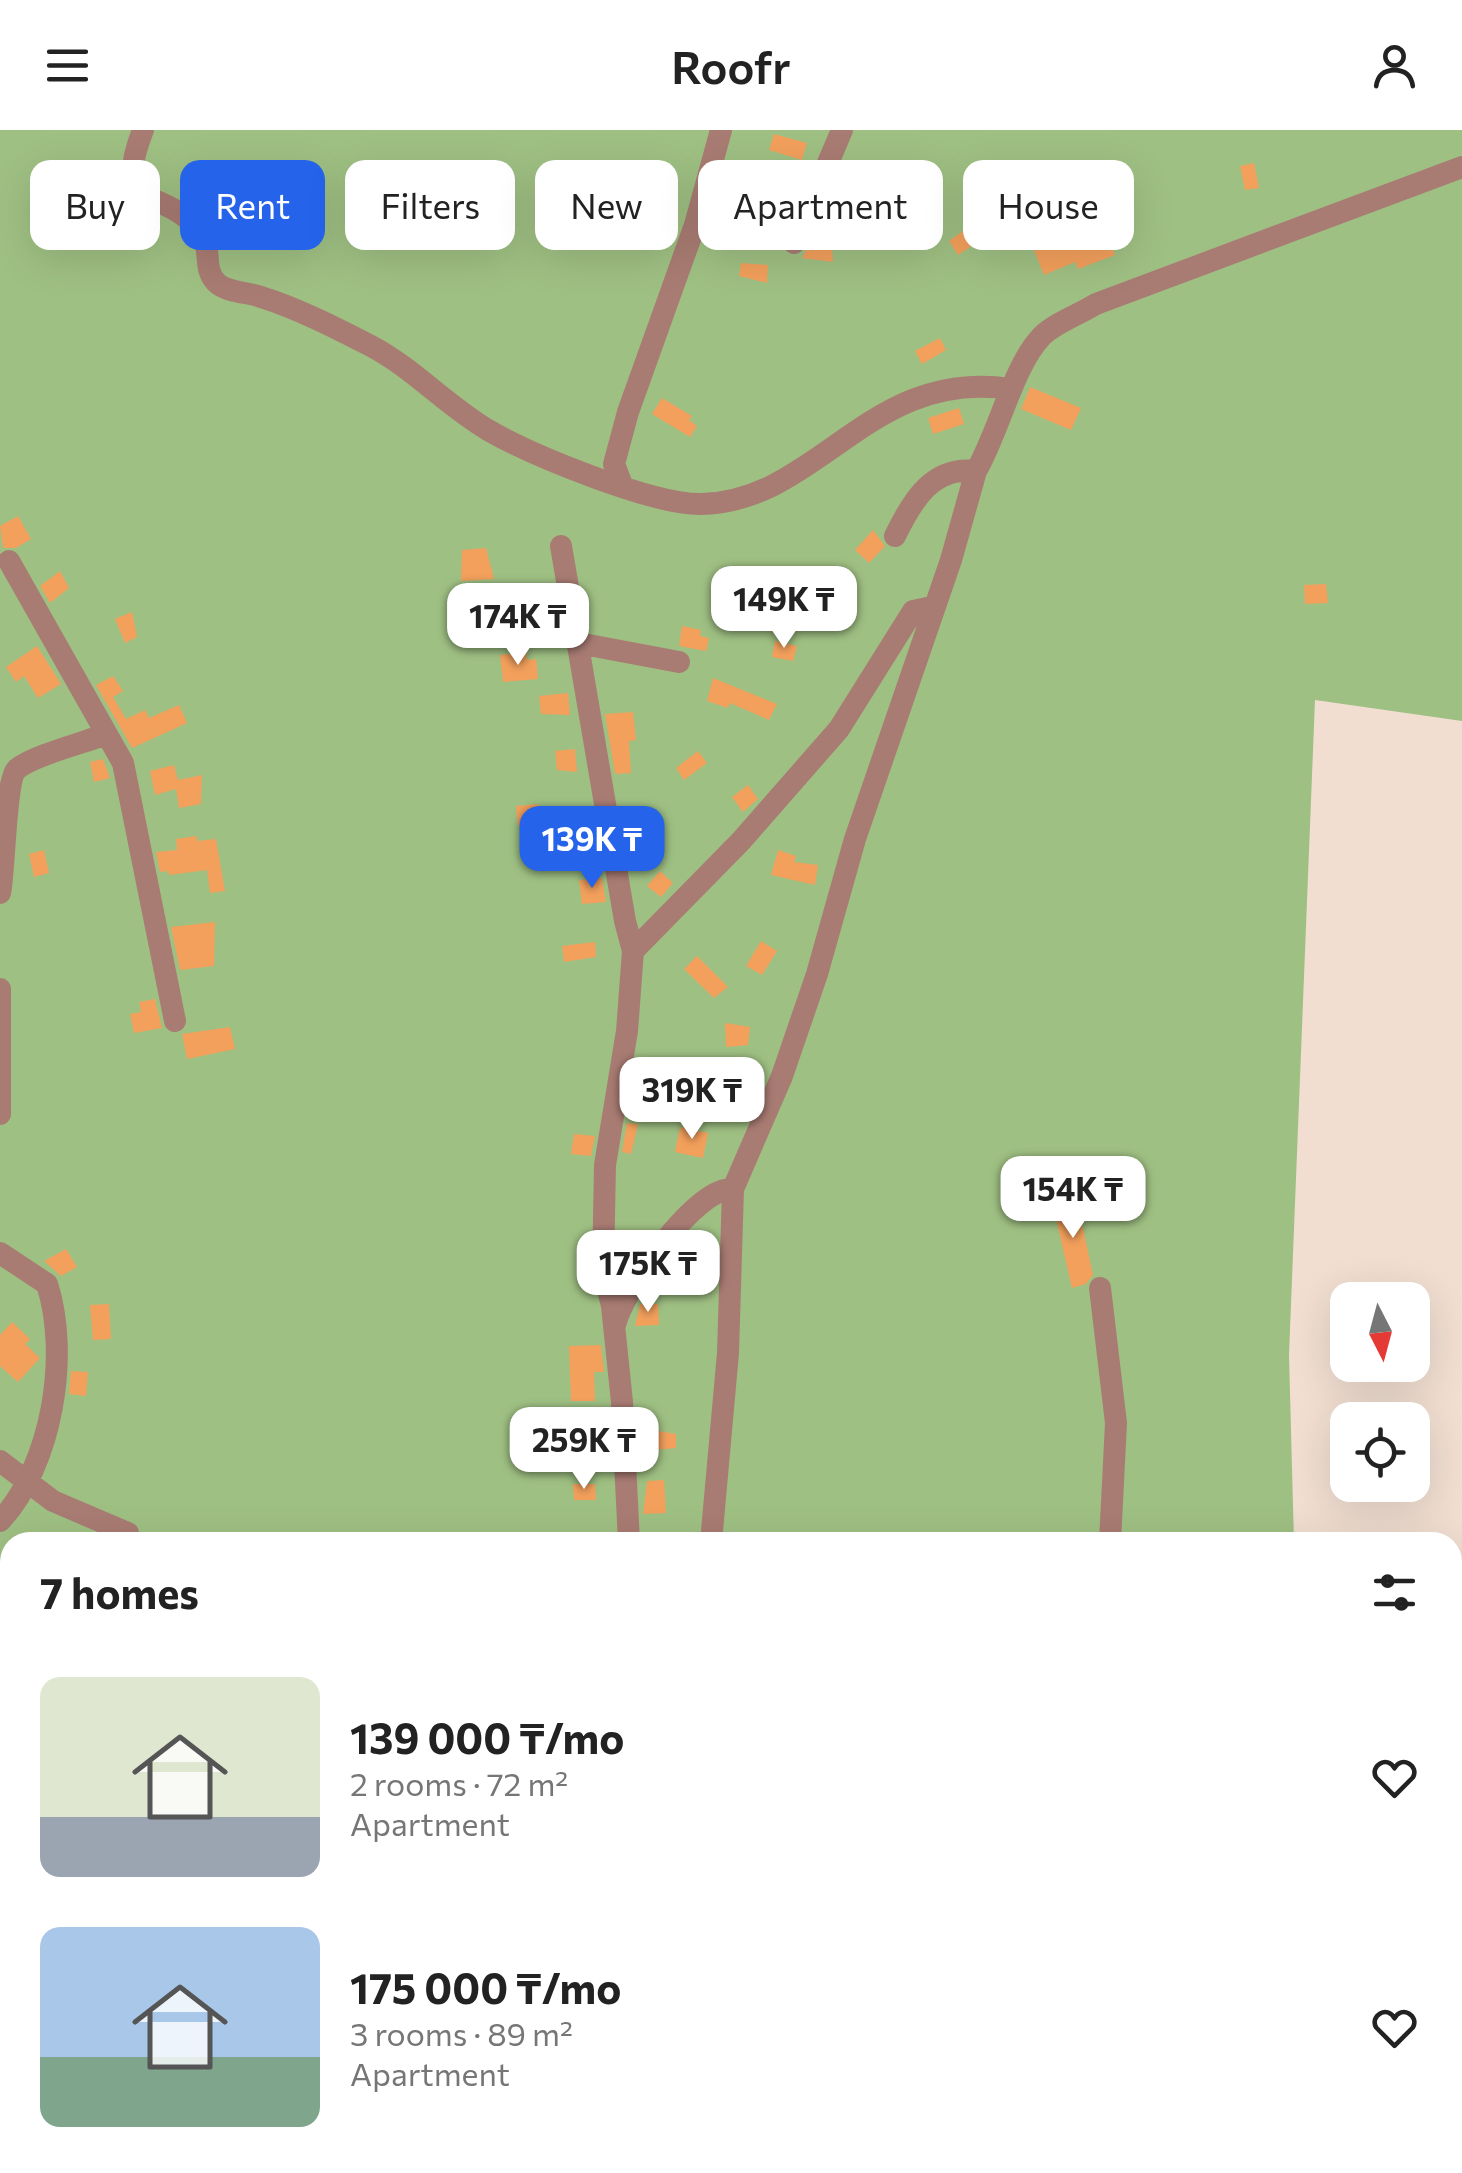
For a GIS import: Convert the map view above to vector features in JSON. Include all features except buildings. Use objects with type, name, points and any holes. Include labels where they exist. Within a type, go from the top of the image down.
[{"type":"street","points":[[143,130],[130,163],[131,179],[141,193],[185,216],[205,238],[209,271],[218,284],[263,297],[374,347],[488,430],[562,465],[622,485],[698,504],[732,501],[832,448],[886,409],[938,389],[976,385],[1011,389]]},
{"type":"street","points":[[622,485],[614,464],[628,412],[695,224],[721,130]]},
{"type":"street","points":[[829,160],[842,130]]},
{"type":"street","points":[[712,1532],[728,1353],[733,1189],[782,1076],[818,974],[855,839],[951,560],[976,471],[995,440],[1011,389],[1041,337],[1096,304],[1462,168]]},
{"type":"street","points":[[895,536],[924,486],[958,469],[976,471]]},
{"type":"street","points":[[561,546],[633,951],[627,1030],[605,1166],[602,1270],[614,1330],[628,1532]]},
{"type":"street","points":[[9,561],[123,763],[175,1021]]},
{"type":"street","points":[[633,951],[742,841],[839,729],[913,611],[932,607]]},
{"type":"street","points":[[578,643],[678,662]]},
{"type":"street","points":[[0,893],[10,814],[8,785],[17,769],[106,734]]},
{"type":"street","points":[[0,989],[0,1114]]},
{"type":"street","points":[[614,1330],[618,1312],[672,1231],[701,1204],[726,1188],[733,1189]]},
{"type":"street","points":[[0,1253],[47,1284],[55,1308],[54,1378],[28,1484],[0,1520]]},
{"type":"street","points":[[1100,1288],[1116,1423],[1111,1532]]},
{"type":"street","points":[[0,1461],[28,1484],[71,1510],[126,1532]]},
{"type":"green space","points":[[0,130],[1462,130],[1462,721],[1315,700],[1289,1355],[1294,1532],[0,1532]]}]
